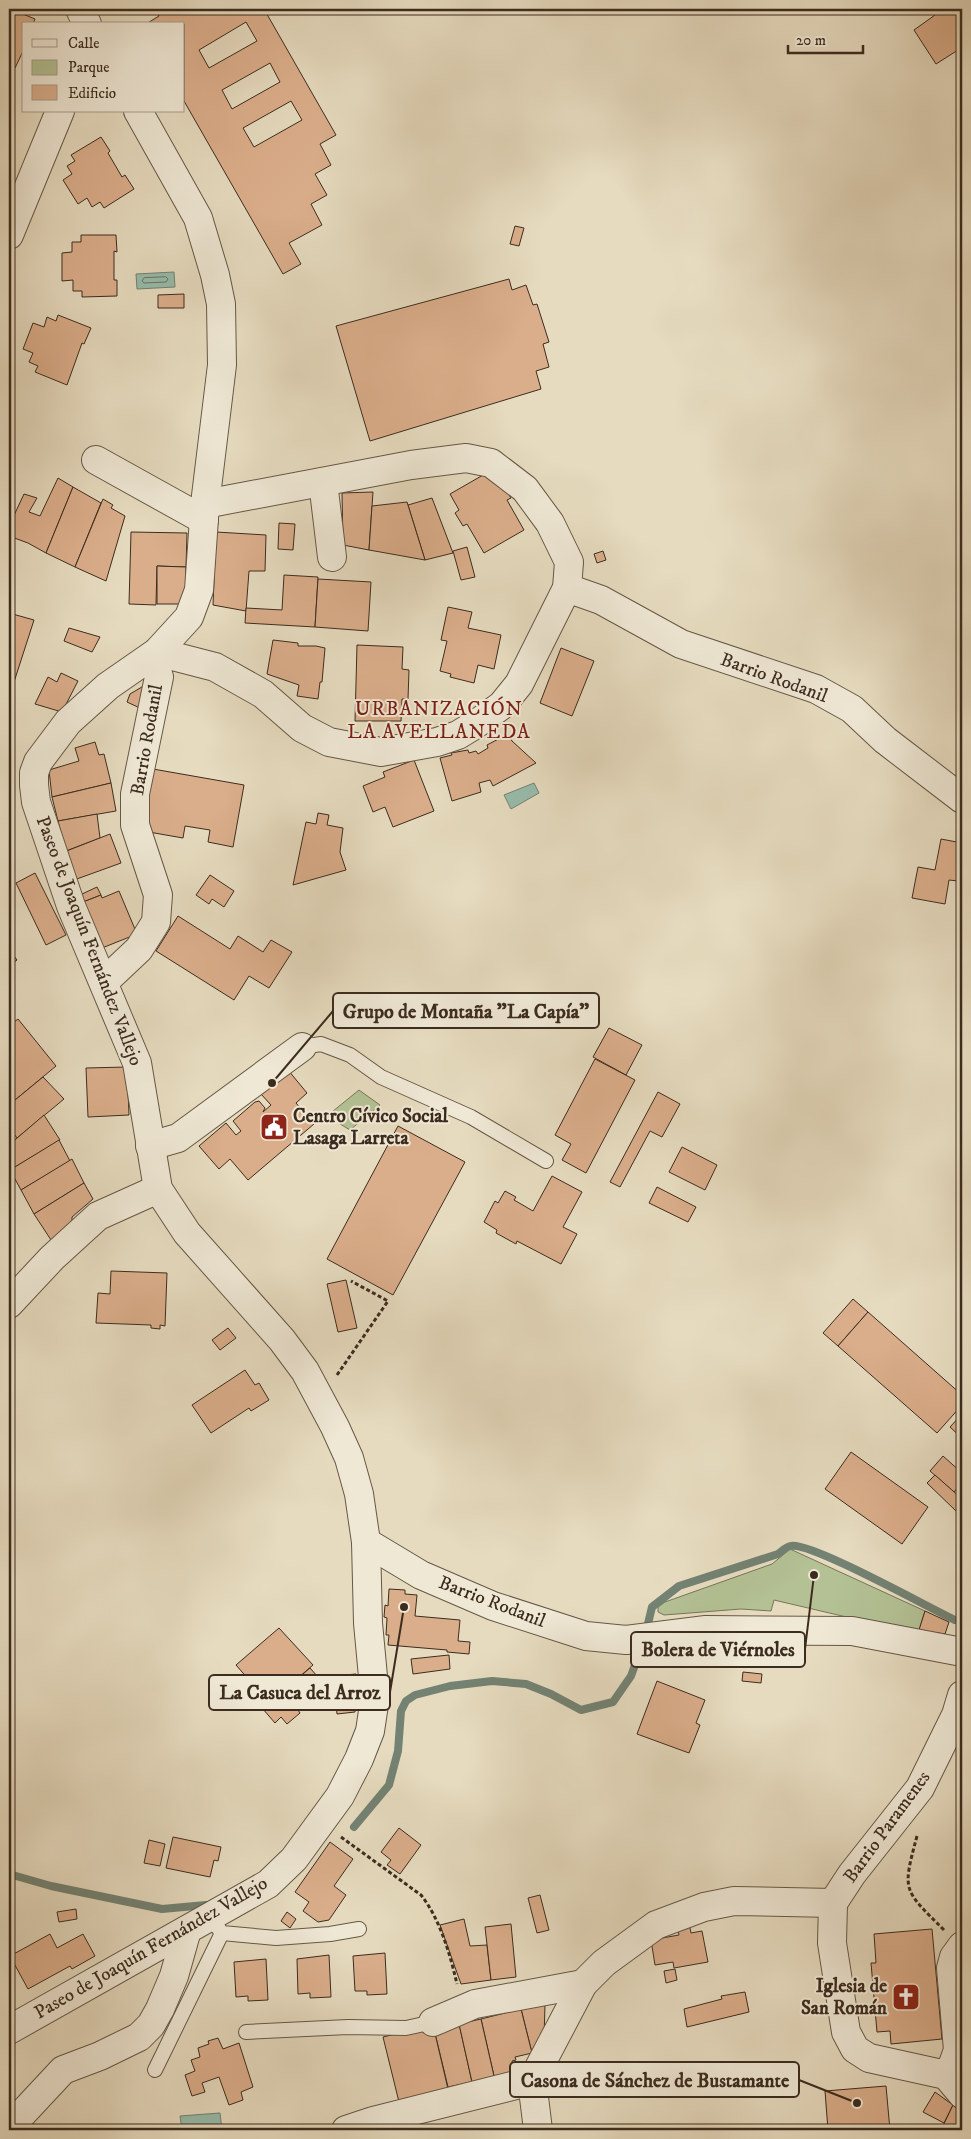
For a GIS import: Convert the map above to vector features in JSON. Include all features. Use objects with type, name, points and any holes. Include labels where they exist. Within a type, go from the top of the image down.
[{"type":"street","points":[[80,9],[86,22]]},
{"type":"street","points":[[9,235],[60,112]]},
{"type":"street","name":"Paseo de Joaquín Fernández Vallejo","points":[[9,2030],[207,1927],[268,1884],[294,1859],[340,1796],[359,1759],[370,1731],[375,1698],[368,1623],[366,1542],[359,1494],[349,1458],[335,1427],[304,1371],[282,1340],[187,1233],[158,1189],[137,1063],[71,906],[36,802],[34,773],[42,754],[68,722],[108,686],[154,654],[189,617],[199,590],[204,512],[222,365],[222,304],[198,218],[139,112]]},
{"type":"street","points":[[96,460],[204,512],[323,482],[411,465],[466,458],[491,463],[525,489],[550,523],[569,562],[567,588],[519,684],[502,705],[476,724],[458,735],[437,742],[381,752],[329,742],[302,728],[263,694],[216,667],[154,654]]},
{"type":"street","points":[[323,482],[332,557]]},
{"type":"street","name":"Barrio Rodanil","points":[[567,588],[601,600],[681,644],[816,689],[852,709],[886,740],[962,799]]},
{"type":"street","name":"Barrio Rodanil","points":[[104,982],[140,948],[156,922],[158,895],[135,825],[135,794],[160,677],[154,654]]},
{"type":"street","points":[[150,1146],[178,1138],[302,1047]]},
{"type":"street","points":[[9,1304],[52,1258],[98,1216],[158,1189]]},
{"type":"street","name":"Barrio Rodanil","points":[[366,1542],[421,1575],[493,1606],[586,1636],[626,1640],[706,1630],[852,1631],[962,1652]]},
{"type":"street","name":"Barrio Paramenes","points":[[961,1946],[954,1957],[951,1968],[958,2050],[953,2064],[954,2084],[869,2058],[855,2049],[846,2032],[837,1981],[832,1944],[833,1903],[852,1874],[920,1788],[956,1716],[962,1695]]},
{"type":"street","name":"Barrio Paramenes","points":[[532,2081],[584,1984],[604,1963],[656,1925],[704,1907],[734,1901],[833,1903]]},
{"type":"street","points":[[16,2122],[63,2070],[100,2056],[139,2037],[151,2025],[160,2010],[174,1976],[207,1927]]},
{"type":"street","points":[[433,2022],[475,2004],[584,1984]]},
{"type":"street","points":[[346,2130],[373,2121],[532,2081],[538,2130]]},
{"type":"lane","points":[[302,1047],[321,1044],[350,1055],[381,1077],[471,1117],[546,1161]]},
{"type":"lane","points":[[154,2070],[207,1927],[276,1938],[330,1934],[358,1929]]},
{"type":"lane","points":[[246,2032],[348,2027],[406,2028],[433,2022]]},
{"type":"path","points":[[320,1400],[388,1301],[351,1281]]},
{"type":"path","points":[[320,1822],[421,1894],[430,1906],[439,1928],[455,1973],[463,2010]]},
{"type":"path","points":[[919,1827],[908,1871],[908,1888],[914,1900],[961,1946]]},
{"type":"green space","points":[[359,1090],[380,1105],[350,1130],[327,1116]]},
{"type":"green space","points":[[790,1549],[925,1611],[919,1630],[855,1619],[774,1600],[771,1611],[741,1609],[664,1615],[658,1612],[658,1607],[665,1602],[772,1564]]},
{"type":"water","points":[[174,272],[175,287],[137,289],[136,274]]},
{"type":"water","points":[[534,783],[539,793],[511,809],[504,795]]},
{"type":"water","points":[[220,2113],[222,2130],[182,2130],[180,2116]]},
{"type":"building","points":[[9,9],[19,9],[18,12],[35,19],[34,22],[22,22],[22,53],[15,68],[9,66]]},
{"type":"building","points":[[155,9],[264,9],[336,135],[320,144],[331,165],[315,174],[327,195],[311,204],[322,225],[289,243],[301,264],[283,274],[185,103],[185,22],[149,22],[159,16]],"holes":[[[246,22],[257,41],[209,68],[199,50]],[[270,63],[280,82],[232,109],[222,90]],[[291,101],[302,120],[254,147],[243,128]]]},
{"type":"building","points":[[931,9],[962,9],[962,55],[958,50],[936,64],[914,30],[935,15]]},
{"type":"building","points":[[101,137],[122,177],[125,175],[134,189],[104,208],[100,202],[92,207],[87,198],[78,204],[63,180],[72,174],[67,166],[75,161],[71,155]]},
{"type":"building","points":[[515,226],[524,228],[519,246],[510,244]]},
{"type":"building","points":[[81,235],[116,235],[117,252],[114,251],[114,280],[117,280],[117,296],[82,297],[82,291],[73,291],[73,280],[62,281],[62,253],[72,252],[72,242],[81,242]]},
{"type":"building","points":[[509,279],[512,290],[526,285],[533,305],[537,304],[549,342],[543,344],[549,367],[536,371],[541,389],[370,441],[336,326]]},
{"type":"building","points":[[184,294],[184,308],[158,308],[158,295]]},
{"type":"building","points":[[58,315],[91,328],[84,344],[82,343],[67,385],[35,372],[38,366],[29,362],[33,353],[23,349],[33,323],[44,327],[47,317],[56,321]]},
{"type":"building","points":[[490,471],[499,487],[503,485],[511,498],[507,500],[524,530],[484,553],[467,524],[463,526],[455,513],[459,510],[450,494]]},
{"type":"building","points":[[58,478],[73,487],[46,553],[28,543],[9,536],[9,526],[24,494],[37,498],[29,512],[40,516]]},
{"type":"building","points":[[73,487],[101,503],[75,567],[46,553]]},
{"type":"building","points":[[373,492],[369,550],[343,545],[342,493]]},
{"type":"building","points":[[432,498],[453,553],[425,560],[408,505]]},
{"type":"building","points":[[103,499],[113,505],[111,508],[125,516],[106,581],[75,567]]},
{"type":"building","points":[[407,502],[425,560],[369,550],[372,506]]},
{"type":"building","points":[[279,523],[295,524],[293,550],[278,549]]},
{"type":"building","points":[[131,532],[187,533],[186,567],[157,566],[156,605],[129,604]]},
{"type":"building","points":[[216,532],[266,535],[265,571],[249,571],[246,611],[213,605]]},
{"type":"building","points":[[467,547],[475,577],[461,580],[453,551]]},
{"type":"building","points":[[603,551],[606,560],[597,563],[594,554]]},
{"type":"building","points":[[157,566],[186,567],[185,604],[157,604]]},
{"type":"building","points":[[284,575],[318,577],[315,627],[245,623],[246,608],[282,610]]},
{"type":"building","points":[[318,579],[371,582],[368,631],[315,627]]},
{"type":"building","points":[[9,596],[13,598],[9,613]]},
{"type":"building","points":[[448,607],[472,612],[468,628],[501,635],[494,669],[478,665],[474,683],[450,677],[451,674],[440,671],[447,641],[441,640]]},
{"type":"building","points":[[9,613],[34,620],[14,682],[9,680]]},
{"type":"building","points":[[69,628],[100,637],[92,652],[64,641]]},
{"type":"building","points":[[273,640],[298,643],[298,646],[325,648],[322,682],[320,682],[318,699],[297,696],[299,685],[267,674]]},
{"type":"building","points":[[357,645],[403,647],[402,669],[409,670],[408,699],[402,699],[401,721],[355,721]]},
{"type":"building","points":[[561,648],[594,661],[572,716],[540,703]]},
{"type":"building","points":[[61,673],[78,681],[62,712],[35,704],[48,677],[57,682]]},
{"type":"building","points":[[147,684],[142,709],[127,702],[130,694]]},
{"type":"building","points":[[508,734],[512,741],[536,763],[493,786],[490,780],[479,783],[481,792],[452,801],[440,758],[452,755],[451,753],[468,750],[469,753],[476,751],[478,754],[488,748],[487,745]]},
{"type":"building","points":[[95,742],[99,755],[104,754],[111,783],[52,797],[49,770],[79,761],[75,748]]},
{"type":"building","points":[[414,760],[434,811],[393,827],[385,807],[373,812],[363,786],[385,777],[383,772]]},
{"type":"building","points":[[153,769],[244,785],[233,847],[208,842],[210,830],[185,826],[183,838],[143,831]]},
{"type":"building","points":[[111,783],[116,811],[58,821],[52,797]]},
{"type":"building","points":[[318,813],[329,815],[327,825],[343,828],[340,852],[346,870],[293,885],[306,822],[316,824]]},
{"type":"building","points":[[97,814],[100,838],[66,851],[58,821]]},
{"type":"building","points":[[110,834],[121,863],[74,880],[64,852]]},
{"type":"building","points":[[941,839],[962,843],[962,877],[958,877],[958,881],[949,880],[945,904],[912,898],[918,867],[935,870]]},
{"type":"building","points":[[35,873],[66,935],[46,945],[16,883]]},
{"type":"building","points":[[210,875],[234,891],[224,907],[212,899],[209,904],[196,895]]},
{"type":"building","points":[[97,887],[101,895],[83,902],[80,895]]},
{"type":"building","points":[[119,891],[137,934],[102,948],[83,902],[101,895],[102,898]]},
{"type":"building","points":[[178,916],[230,949],[238,936],[263,952],[271,940],[292,952],[269,988],[249,976],[234,1000],[156,951]]},
{"type":"building","points":[[9,949],[17,960],[9,966]]},
{"type":"building","points":[[18,1019],[56,1066],[9,1105],[9,1026]]},
{"type":"building","points":[[609,1028],[642,1045],[626,1075],[593,1057]]},
{"type":"building","points":[[595,1059],[635,1080],[586,1173],[562,1160],[571,1144],[555,1135]]},
{"type":"building","points":[[127,1067],[129,1115],[88,1117],[86,1068]]},
{"type":"building","name":"Centro Cívico Social Lasaga Larreta","points":[[288,1070],[307,1093],[296,1103],[314,1124],[248,1180],[230,1159],[219,1169],[199,1146],[226,1123],[236,1135],[241,1131],[233,1121],[255,1102],[259,1101],[265,1108],[263,1112],[271,1105],[260,1093]]},
{"type":"building","points":[[43,1077],[64,1099],[17,1138],[9,1127],[9,1105]]},
{"type":"building","points":[[658,1092],[680,1104],[662,1137],[650,1131],[620,1187],[610,1182]]},
{"type":"building","points":[[44,1115],[60,1140],[10,1170],[9,1145]]},
{"type":"building","points":[[398,1126],[465,1162],[393,1295],[327,1259]]},
{"type":"building","points":[[59,1140],[70,1161],[21,1190],[10,1170]]},
{"type":"building","points":[[682,1147],[717,1165],[705,1190],[669,1172]]},
{"type":"building","points":[[72,1159],[84,1183],[34,1214],[21,1190]]},
{"type":"building","points":[[552,1176],[582,1192],[563,1227],[577,1234],[561,1264],[517,1241],[516,1244],[496,1233],[497,1230],[484,1222],[495,1201],[498,1203],[505,1191],[516,1197],[514,1200],[533,1211]]},
{"type":"building","points":[[84,1183],[93,1199],[72,1217],[72,1220],[53,1243],[34,1214]]},
{"type":"building","points":[[657,1187],[696,1207],[688,1222],[649,1203]]},
{"type":"building","points":[[111,1271],[167,1273],[165,1326],[160,1325],[160,1329],[151,1328],[151,1325],[96,1323],[98,1293],[110,1294]]},
{"type":"building","points":[[346,1280],[357,1328],[338,1332],[327,1284]]},
{"type":"building","points":[[853,1299],[868,1312],[838,1346],[823,1333]]},
{"type":"building","points":[[868,1312],[962,1395],[962,1405],[937,1433],[838,1346]]},
{"type":"building","points":[[228,1328],[236,1338],[220,1350],[212,1340]]},
{"type":"building","points":[[245,1370],[255,1385],[259,1383],[269,1400],[251,1411],[249,1408],[211,1433],[192,1405]]},
{"type":"building","points":[[962,1414],[962,1438],[950,1427]]},
{"type":"building","points":[[851,1452],[928,1507],[902,1544],[825,1489]]},
{"type":"building","points":[[943,1456],[962,1473],[962,1482],[954,1492],[930,1471]]},
{"type":"building","points":[[935,1475],[962,1499],[962,1503],[956,1511],[927,1483]]},
{"type":"building","points":[[389,1589],[405,1590],[405,1594],[417,1595],[415,1616],[460,1620],[458,1641],[470,1642],[469,1654],[447,1652],[447,1650],[388,1645],[389,1635],[386,1635],[387,1618],[384,1617],[385,1605],[388,1606]]},
{"type":"building","points":[[925,1611],[949,1622],[945,1634],[919,1630]]},
{"type":"building","points":[[279,1628],[313,1665],[269,1703],[236,1665]]},
{"type":"building","points":[[449,1655],[450,1669],[413,1674],[411,1659]]},
{"type":"building","points":[[310,1668],[326,1686],[304,1704],[289,1686]]},
{"type":"building","points":[[743,1672],[762,1674],[761,1683],[742,1681]]},
{"type":"building","points":[[356,1674],[358,1697],[356,1697],[355,1712],[337,1714],[333,1676]]},
{"type":"building","points":[[657,1681],[705,1700],[696,1723],[700,1725],[689,1753],[637,1734]]},
{"type":"building","points":[[289,1686],[304,1704],[298,1710],[300,1713],[287,1724],[281,1717],[275,1723],[262,1708]]},
{"type":"building","points":[[399,1828],[421,1845],[400,1874],[387,1865],[391,1860],[381,1852]]},
{"type":"building","points":[[173,1837],[221,1847],[218,1861],[214,1860],[210,1877],[166,1868]]},
{"type":"building","points":[[149,1840],[165,1844],[160,1866],[144,1863]]},
{"type":"building","points":[[330,1842],[353,1859],[334,1886],[346,1895],[329,1920],[318,1922],[303,1911],[309,1902],[295,1892]]},
{"type":"building","points":[[540,1895],[549,1930],[537,1933],[528,1898]]},
{"type":"building","points":[[76,1909],[77,1919],[59,1922],[57,1912]]},
{"type":"building","points":[[287,1912],[296,1919],[290,1928],[281,1921]]},
{"type":"building","points":[[464,1919],[470,1946],[487,1945],[491,1980],[461,1984],[440,1925]]},
{"type":"building","points":[[689,1923],[691,1933],[702,1931],[708,1962],[674,1968],[673,1962],[655,1965],[651,1940],[679,1935],[677,1925]]},
{"type":"building","points":[[511,1924],[516,1977],[491,1980],[485,1927]]},
{"type":"building","name":"Iglesia de San Román","points":[[932,1929],[942,2039],[891,2044],[890,2031],[877,2032],[871,1963],[876,1963],[874,1934]]},
{"type":"building","points":[[50,1934],[57,1948],[83,1934],[95,1956],[72,1969],[70,1966],[28,1989],[10,1956]]},
{"type":"building","points":[[385,1953],[387,1994],[367,1995],[367,1991],[355,1991],[353,1956]]},
{"type":"building","points":[[329,1955],[331,1997],[310,1998],[310,1993],[298,1994],[297,1959]]},
{"type":"building","points":[[266,1959],[268,2000],[248,2001],[248,1996],[236,1997],[234,1962]]},
{"type":"building","points":[[675,1969],[677,1980],[666,1983],[664,1971]]},
{"type":"building","points":[[745,1992],[749,2012],[687,2027],[684,2009],[722,1999],[721,1996]]},
{"type":"building","points":[[545,2004],[544,2040],[532,2053],[521,2009]]},
{"type":"building","points":[[521,2009],[532,2053],[515,2057],[516,2060],[512,2061],[515,2072],[494,2076],[481,2019]]},
{"type":"building","points":[[458,2019],[472,2082],[448,2087],[433,2025]]},
{"type":"building","points":[[481,2019],[494,2076],[472,2082],[459,2024]]},
{"type":"building","points":[[433,2025],[448,2089],[399,2102],[383,2037]]},
{"type":"building","points":[[218,2038],[223,2049],[239,2043],[253,2087],[241,2092],[243,2100],[229,2105],[219,2077],[202,2083],[205,2092],[192,2096],[185,2075],[195,2071],[191,2060],[200,2057],[198,2048],[209,2044],[208,2041]]},
{"type":"building","points":[[886,2086],[890,2130],[828,2130],[825,2091]]},
{"type":"building","points":[[935,2092],[953,2105],[944,2123],[923,2112]]},
{"type":"building","points":[[953,2105],[962,2112],[962,2130],[941,2130]]},
{"type":"waterway","points":[[646,1632],[652,1607],[679,1586],[778,1554],[791,1546],[803,1548],[845,1564],[955,1620],[962,1620]]},
{"type":"waterway","points":[[354,1827],[389,1785],[398,1751],[401,1711],[406,1701],[415,1695],[450,1686],[492,1681],[526,1684],[551,1694],[581,1710],[613,1702],[631,1676],[643,1643]]},
{"type":"waterway","points":[[9,1874],[51,1886],[162,1909],[206,1905]]},
{"type":"place","name":"Grupo de Montaña \"La Capía\"","points":[[272,1083]]},
{"type":"place","name":"Centro Cívico Social Lasaga Larreta","points":[[274,1127]]},
{"type":"place","name":"Bolera de Viérnoles","points":[[814,1575]]},
{"type":"place","name":"La Casuca del Arroz","points":[[404,1607]]},
{"type":"place","name":"Iglesia de San Román","points":[[906,1997]]},
{"type":"place","name":"Casona de Sánchez de Bustamante","points":[[857,2103]]},
{"type":"district","name":"URBANIZACIÓN LA AVELLANEDA","points":[[439,720]]}]
